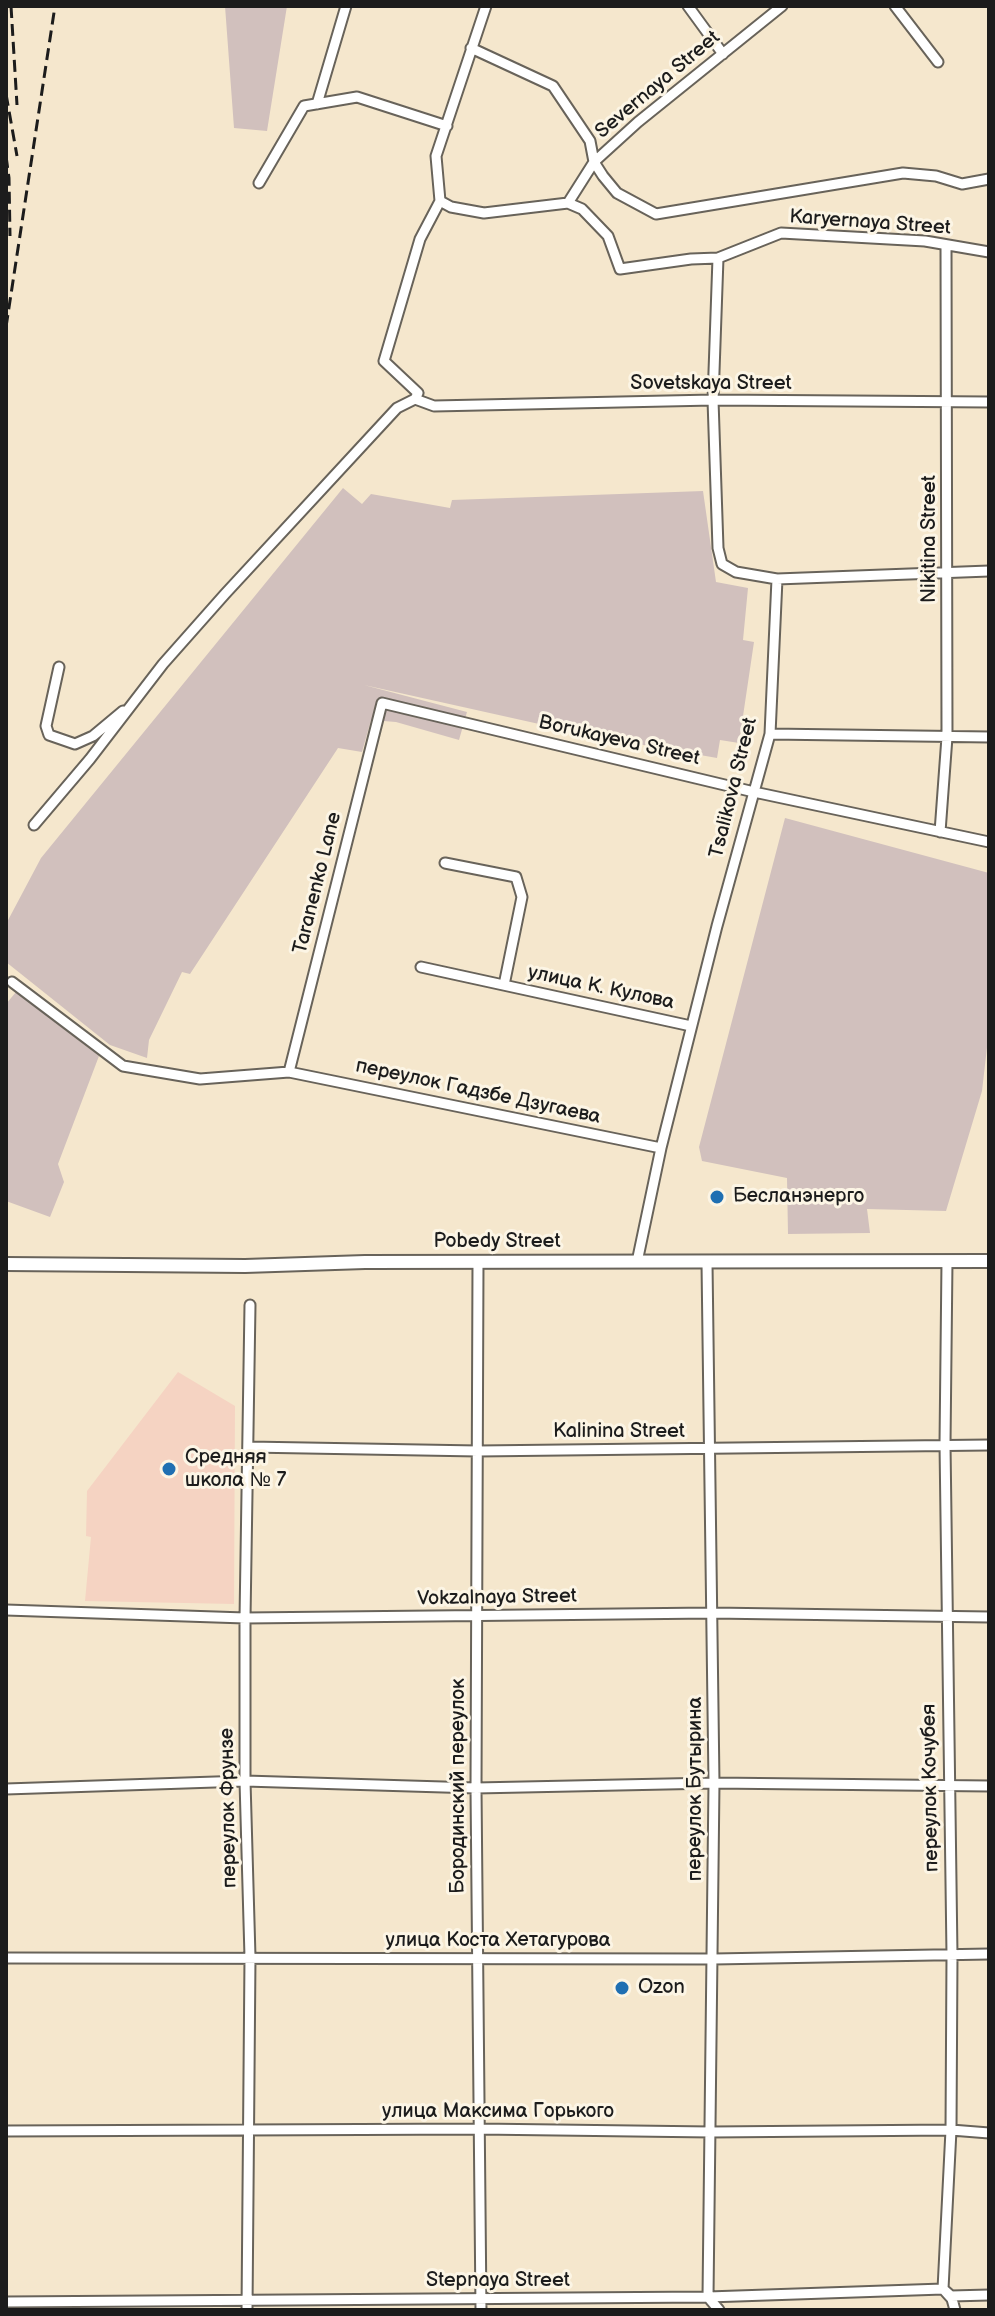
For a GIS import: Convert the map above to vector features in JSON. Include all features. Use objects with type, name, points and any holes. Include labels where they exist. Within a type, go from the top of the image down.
[{"type":"main road","name":"Pobedy Street","points":[[6,1264],[245,1266],[989,1261]]},
{"type":"street","points":[[317,104],[346,6]]},
{"type":"street","points":[[34,825],[163,664],[318,490],[365,445],[397,408],[415,399],[418,393],[384,361],[420,239],[440,201],[436,156],[486,6]]},
{"type":"street","points":[[688,6],[723,54]]},
{"type":"street","name":"Severnaya Street","points":[[568,203],[594,162],[638,122],[782,6]]},
{"type":"street","points":[[895,6],[938,62]]},
{"type":"street","points":[[471,48],[553,86],[590,141],[594,162],[617,193],[656,214],[903,173],[936,176],[962,184],[989,179]]},
{"type":"street","points":[[259,183],[304,106],[357,97],[447,126]]},
{"type":"street","points":[[440,201],[451,207],[484,213],[568,203]]},
{"type":"street","name":"Karyernaya Street","points":[[568,203],[582,209],[608,236],[620,269],[718,258],[781,233],[925,241],[989,252]]},
{"type":"street","name":"Nikitina Street","points":[[940,832],[947,737],[946,245]]},
{"type":"street","points":[[718,258],[713,400],[718,548],[722,564],[736,572],[777,579],[989,571]]},
{"type":"street","name":"Sovetskaya Street","points":[[415,399],[434,406],[713,400],[989,402]]},
{"type":"street","name":"Tsalikova Street","points":[[637,1262],[691,1026],[770,734],[777,579]]},
{"type":"street","points":[[59,667],[46,726],[49,735],[75,744],[93,736],[105,723],[130,707]]},
{"type":"street","name":"Borukayeva Street","points":[[382,703],[754,792],[989,842]]},
{"type":"street","name":"Taranenko Lane","points":[[289,1072],[382,703]]},
{"type":"street","points":[[770,734],[989,737]]},
{"type":"street","name":"улица К. Кулова","points":[[445,863],[516,877],[522,897],[504,985]]},
{"type":"street","name":"улица К. Кулова","points":[[421,967],[691,1026]]},
{"type":"street","name":"переулок Гадзбе Дзугаева","points":[[12,982],[123,1066],[200,1079],[289,1072],[661,1148]]},
{"type":"street","name":"переулок Кочубея","points":[[943,2289],[951,2130],[952,1955],[945,1444],[947,1261]]},
{"type":"street","name":"Бородинский переулок","points":[[478,1263],[476,1788],[481,2310]]},
{"type":"street","name":"переулок Бутырина","points":[[707,1263],[714,1783],[708,2297]]},
{"type":"street","name":"переулок Фрунзе","points":[[248,2305],[250,1957],[245,1781],[245,1618],[250,1305]]},
{"type":"street","name":"Kalinina Street","points":[[249,1447],[478,1451],[989,1445]]},
{"type":"street","name":"Vokzalnaya Street","points":[[6,1610],[245,1618],[712,1613],[989,1617]]},
{"type":"street","points":[[6,1789],[245,1781],[476,1788],[714,1783],[989,1786]]},
{"type":"street","name":"улица Коста Хетагурова","points":[[6,1958],[714,1959],[989,1954]]},
{"type":"street","name":"улица Максима Горького","points":[[6,2131],[479,2129],[711,2132],[951,2130],[989,2133]]},
{"type":"street","points":[[943,2289],[952,2299],[955,2310]]},
{"type":"street","name":"Stepnaya Street","points":[[6,2302],[248,2305],[708,2297],[943,2289],[951,2296],[989,2295]]},
{"type":"street","points":[[708,2297],[719,2310]]},
{"type":"shaded area","points":[[225,6],[287,6],[267,131],[234,128]]},
{"type":"shaded area","points":[[343,488],[362,504],[371,494],[450,508],[452,500],[703,491],[716,582],[748,588],[743,640],[754,642],[739,743],[720,740],[717,758],[593,736],[364,685],[467,712],[459,740],[396,722],[371,720],[362,752],[338,748],[190,974],[182,972],[149,1040],[147,1058],[110,1045],[6,962],[6,924],[41,858]]},
{"type":"shaded area","points":[[785,818],[989,873],[989,1030],[982,1091],[946,1211],[867,1209],[870,1233],[788,1234],[787,1178],[702,1161],[699,1147]]},
{"type":"shaded area","points":[[16,992],[99,1056],[58,1164],[64,1182],[50,1217],[6,1201],[6,1004]]},
{"type":"shaded area","name":"Средняя школа № 7","points":[[178,1372],[235,1406],[234,1604],[85,1601],[91,1537],[86,1536],[87,1491]]},
{"type":"railway","points":[[11,6],[17,105]]},
{"type":"railway","points":[[6,327],[55,6]]},
{"type":"railway","points":[[6,94],[17,156]]},
{"type":"railway","points":[[6,156],[10,236]]},
{"type":"place","name":"Бесланэнерго","points":[[717,1197]]},
{"type":"place","name":"Средняя школа № 7","points":[[169,1469]]},
{"type":"place","name":"Ozon","points":[[622,1988]]}]
